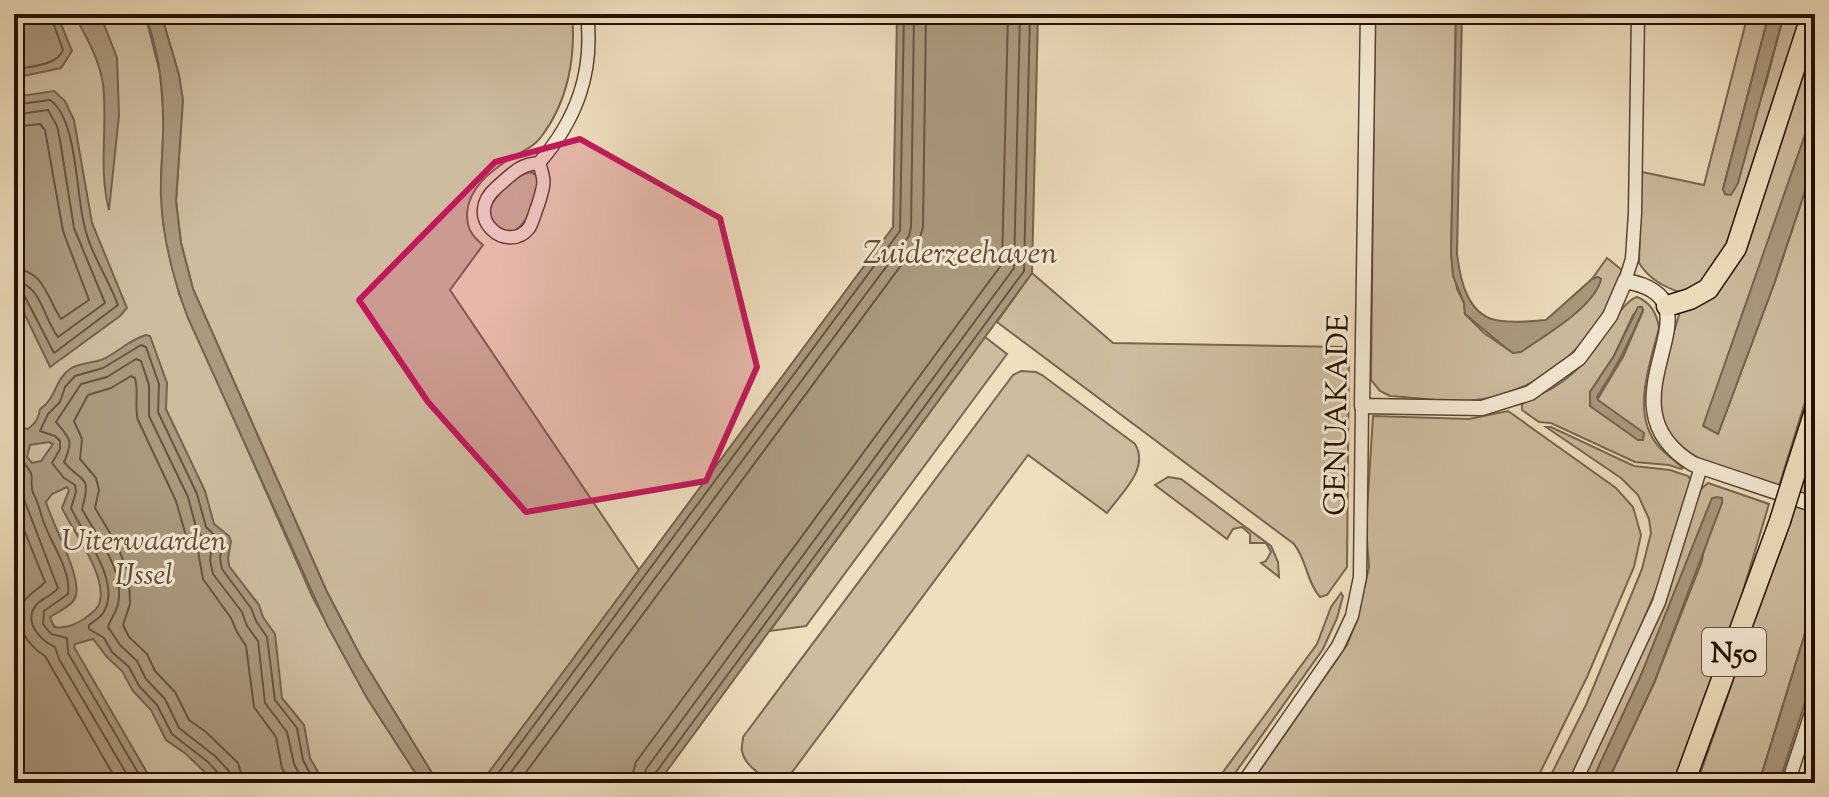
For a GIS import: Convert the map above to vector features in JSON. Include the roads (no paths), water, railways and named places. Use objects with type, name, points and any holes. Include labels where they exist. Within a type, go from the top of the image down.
[{"type":"highway","points":[[1667,306],[1708,289],[1736,248],[1812,14]]},
{"type":"highway","name":"N50","points":[[1684,783],[1780,521],[1815,411]]},
{"type":"street","points":[[539,163],[545,181],[530,227],[511,238],[497,234],[487,226],[482,210],[486,196],[523,164],[539,163],[557,142],[574,109],[588,69],[587,14]]},
{"type":"street","name":"GENUAKADE","points":[[1243,783],[1338,646],[1352,616],[1360,577],[1368,14]]},
{"type":"street","points":[[1362,406],[1482,408],[1530,393],[1579,358],[1610,316],[1632,259],[1638,14]]},
{"type":"street","points":[[1625,281],[1649,286],[1658,292],[1667,306],[1668,328],[1652,391],[1655,416],[1673,449],[1701,467],[1815,505]]},
{"type":"street","points":[[1575,783],[1659,602],[1701,467]]},
{"type":"street","points":[[1788,783],[1815,701]]},
{"type":"water","points":[[14,14],[57,14],[72,51],[61,68],[14,78]]},
{"type":"water","points":[[74,14],[100,14],[117,58],[119,115],[109,210],[104,178],[103,84],[95,56]]},
{"type":"water","points":[[145,14],[161,14],[179,75],[183,100],[176,201],[181,243],[193,289],[327,592],[361,657],[438,783],[422,783],[367,698],[327,625],[188,318],[166,244],[161,188],[162,91],[156,52]]},
{"type":"water","name":"Zuiderzeehaven","points":[[897,14],[1038,14],[1032,273],[658,783],[481,783],[893,227]]},
{"type":"water","points":[[1456,14],[1462,14],[1457,254],[1468,296],[1474,306],[1490,319],[1513,322],[1546,320],[1592,279],[1601,279],[1597,290],[1579,310],[1521,352],[1513,353],[1465,314],[1453,276]]},
{"type":"water","points":[[1769,14],[1784,14],[1738,183],[1731,195],[1725,194],[1723,189]]},
{"type":"water","points":[[54,91],[65,101],[74,120],[92,223],[127,308],[50,367],[14,292],[14,97]]},
{"type":"water","points":[[1815,106],[1815,161],[1774,284],[1718,434],[1703,426]]},
{"type":"water","points":[[1638,307],[1643,310],[1633,333],[1597,397],[1644,433],[1643,440],[1638,440],[1590,406],[1590,392],[1614,356]]},
{"type":"water","points":[[150,336],[167,383],[166,409],[205,491],[214,524],[231,541],[229,566],[259,605],[275,634],[282,698],[304,725],[310,758],[324,783],[216,783],[186,754],[166,740],[151,710],[93,639],[74,647],[153,783],[14,783],[14,426],[28,429],[33,425],[40,409],[70,369],[106,358],[139,337]],"holes":[[[53,444],[41,461],[32,463],[27,457],[30,445]],[[67,487],[69,490],[62,508],[94,566],[101,590],[100,601],[84,619],[69,626],[54,627],[50,617],[70,604],[77,590],[46,502],[52,494]]]},
{"type":"water","points":[[1712,498],[1722,498],[1722,503],[1654,683],[1607,783],[1591,783],[1641,675]]},
{"type":"water","points":[[1815,601],[1815,672],[1779,783],[1759,783]]},
{"type":"park label","name":"Uiterwaarden IJssel","points":[[144,557]]}]
